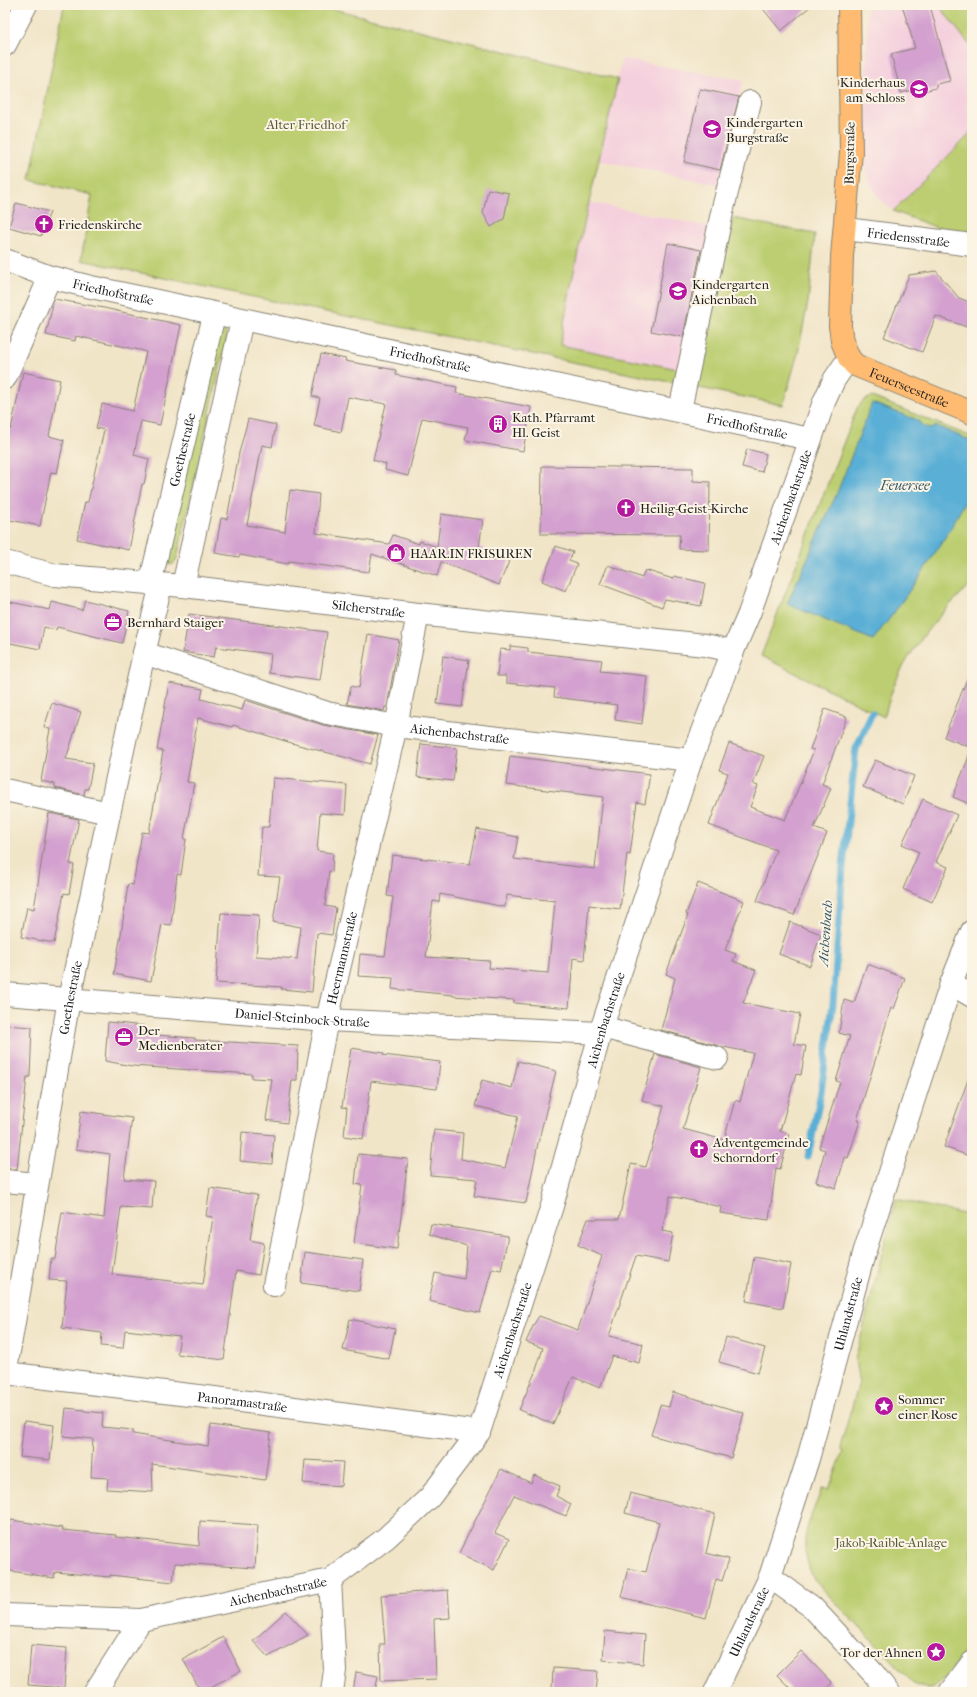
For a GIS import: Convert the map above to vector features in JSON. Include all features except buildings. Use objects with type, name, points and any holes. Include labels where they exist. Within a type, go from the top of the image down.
[{"type":"main road","name":"Burgstraße","points":[[846,229],[851,152],[849,5]]},
{"type":"main road","points":[[846,229],[842,256],[840,326],[842,341],[849,358]]},
{"type":"main road","name":"Feuerseestraße","points":[[849,358],[855,365],[868,372],[972,413]]},
{"type":"street","points":[[5,45],[26,5]]},
{"type":"street","points":[[680,410],[723,208],[750,102]]},
{"type":"street","name":"Friedensstraße","points":[[846,229],[972,245]]},
{"type":"street","name":"Friedhofstraße","points":[[5,260],[50,277],[214,314],[680,410],[810,439]]},
{"type":"street","points":[[5,378],[50,277]]},
{"type":"street","name":"Goethestraße","points":[[5,1374],[69,999],[144,653],[155,585],[214,314]]},
{"type":"street","points":[[183,586],[242,320]]},
{"type":"street","name":"Aichenbachstraße","points":[[5,1615],[141,1620],[330,1580],[386,1538],[430,1497],[479,1432],[552,1206],[601,1030],[691,760],[733,651],[749,614],[827,394],[834,380],[849,358]]},
{"type":"street","name":"Silcherstraße","points":[[5,562],[55,575],[155,585],[183,586],[418,614],[705,645],[733,651]]},
{"type":"street","name":"Heermannstraße","points":[[274,1285],[327,1020],[396,726],[418,614]]},
{"type":"street","points":[[144,653],[327,714],[396,726]]},
{"type":"street","name":"Aichenbachstraße","points":[[396,726],[691,760]]},
{"type":"street","points":[[5,790],[109,813]]},
{"type":"street","name":"Uhlandstraße","points":[[714,1692],[770,1578],[808,1459],[865,1250],[951,984],[972,931]]},
{"type":"street","points":[[951,984],[972,996]]},
{"type":"street","name":"Daniel-Steinbock-Straße","points":[[5,994],[327,1020],[601,1030],[717,1058]]},
{"type":"street","points":[[5,1181],[37,1184]]},
{"type":"street","name":"Panoramastraße","points":[[5,1374],[240,1401],[479,1432]]},
{"type":"street","points":[[770,1578],[812,1607],[874,1674],[888,1692]]},
{"type":"street","points":[[330,1580],[335,1670],[332,1692]]},
{"type":"street","points":[[96,1692],[141,1620]]},
{"type":"street","points":[[950,1692],[972,1663]]},
{"type":"shaded area","name":"Kinderhaus am Schloss","points":[[867,5],[940,5],[972,48],[972,130],[967,137],[893,211],[879,198],[871,186],[866,172]]},
{"type":"shaded area","points":[[622,59],[743,80],[721,185],[598,160]]},
{"type":"shaded area","points":[[588,202],[710,227],[682,369],[560,345]]},
{"type":"green space","name":"Alter Friedhof","points":[[64,5],[317,5],[618,79],[579,245],[560,345],[697,373],[733,218],[815,234],[808,302],[798,353],[783,405],[253,297],[81,260],[92,195],[30,180]]},
{"type":"green space","points":[[940,5],[972,5],[972,48],[943,11]]},
{"type":"green space","points":[[972,130],[972,233],[951,233],[893,211],[967,137]]},
{"type":"green space","points":[[222,330],[226,332],[227,337],[177,558],[173,564],[169,565],[165,561],[218,331]]},
{"type":"green space","points":[[872,397],[972,437],[972,583],[950,604],[912,653],[891,693],[884,717],[761,656],[857,408],[864,400]]},
{"type":"green space","name":"Jakob-Raible-Anlage","points":[[896,1199],[972,1216],[972,1641],[944,1678],[935,1686],[930,1688],[914,1684],[814,1580],[806,1554],[805,1543],[809,1523],[822,1488],[829,1489],[843,1452],[840,1447],[859,1383],[855,1360]]},
{"type":"water","name":"Feuersee","points":[[872,403],[918,420],[921,425],[931,429],[936,426],[972,441],[972,489],[949,531],[924,570],[873,640],[787,604],[837,493]]},
{"type":"waterway","name":"Aichenbach","points":[[808,1157],[821,1092],[833,1004],[843,867],[856,749],[872,713]]},
{"type":"place","name":"Kinderhaus am Schloss","points":[[919,89]]},
{"type":"place","name":"Kindergarten Burgstraße","points":[[712,129]]},
{"type":"place","name":"Friedenskirche","points":[[44,224]]},
{"type":"place","name":"Kindergarten Aichenbach","points":[[678,291]]},
{"type":"place","name":"Kath. Pfarramt Hl. Geist","points":[[498,424]]},
{"type":"place","name":"Heilig-Geist-Kirche","points":[[626,508]]},
{"type":"place","name":"HAAR.IN FRISUREN","points":[[396,553]]},
{"type":"place","name":"Bernhard Staiger","points":[[113,622]]},
{"type":"place","name":"Der Medienberater","points":[[124,1037]]},
{"type":"place","name":"Adventgemeinde Schorndorf","points":[[699,1149]]},
{"type":"place","name":"Sommer einer Rose","points":[[884,1406]]},
{"type":"place","name":"Tor der Ahnen","points":[[936,1652]]}]
